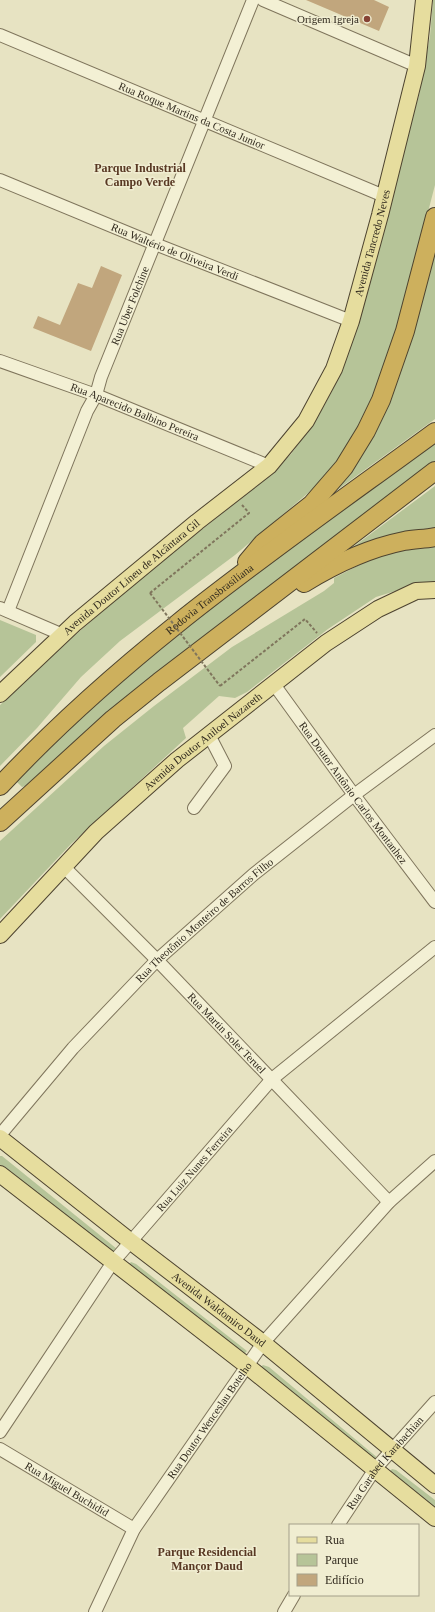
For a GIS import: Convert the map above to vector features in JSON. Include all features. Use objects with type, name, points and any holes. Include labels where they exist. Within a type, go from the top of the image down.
[{"type":"highway","points":[[231,582],[263,542],[312,504],[344,466],[366,431],[381,400],[405,331],[435,217]]},
{"type":"highway","name":"Rodovia Transbrasiliana","points":[[0,786],[50,735],[135,657],[231,582],[435,432]]},
{"type":"highway","points":[[0,822],[113,719],[158,682],[435,471]]},
{"type":"highway","points":[[266,601],[286,594],[319,574],[361,554],[404,541],[435,537]]},
{"type":"main road","name":"Avenida Tancredo Neves","points":[[269,466],[306,421],[334,369],[351,321],[417,66],[424,0]]},
{"type":"main road","name":"Avenida Doutor Lineu de Alcântara Gil","points":[[0,694],[63,635],[197,522],[269,466]]},
{"type":"main road","name":"Avenida Doutor Aniloel Nazareth","points":[[0,934],[96,832],[159,775],[273,684],[326,643],[385,606],[416,591],[435,590]]},
{"type":"main road","name":"Avenida Waldomiro Daud","points":[[0,1136],[130,1241],[263,1343],[435,1484]]},
{"type":"main road","points":[[0,1174],[246,1365],[435,1518]]},
{"type":"street","name":"Rua Uber Folchine","points":[[4,610],[87,411],[96,395],[101,377],[253,0]]},
{"type":"street","points":[[263,0],[417,66]]},
{"type":"street","name":"Rua Roque Martins da Costa Junior","points":[[0,36],[384,196]]},
{"type":"street","name":"Rua Waltério de Oliveira Verdi","points":[[0,180],[155,244],[351,321]]},
{"type":"street","name":"Rua Aparecido Balbino Pereira","points":[[0,361],[96,395],[269,466]]},
{"type":"street","points":[[4,610],[63,635]]},
{"type":"street","name":"Rua Doutor Antônio Carlos Montanhez","points":[[273,684],[435,902]]},
{"type":"street","points":[[194,808],[225,766],[209,735]]},
{"type":"street","name":"Rua Theotônio Monteiro de Barros Filho","points":[[0,1136],[73,1048],[157,960],[254,874],[354,795],[435,735]]},
{"type":"street","name":"Rua Martin Soler Teruel","points":[[63,866],[157,960],[389,1202]]},
{"type":"street","name":"Rua Luiz Nunes Ferreira","points":[[0,1432],[113,1262],[272,1079],[435,947]]},
{"type":"street","name":"Rua Doutor Wenceslau Botelho","points":[[95,1612],[134,1529],[246,1365],[263,1343],[389,1202],[435,1161]]},
{"type":"street","name":"Rua Garabed Karabachian","points":[[339,1524],[375,1468],[435,1402]]},
{"type":"street","name":"Rua Miguel Buchidid","points":[[0,1449],[134,1529]]},
{"type":"street","points":[[284,1612],[293,1596]]},
{"type":"path","points":[[249,513],[150,593],[220,686],[305,619],[326,643]]},
{"type":"green space","points":[[433,0],[435,0],[435,185],[394,343],[375,398],[357,432],[335,464],[314,488],[235,555],[120,641],[81,677],[37,728],[0,766],[0,705],[74,636],[148,572],[262,482],[291,454],[316,420],[343,368],[419,95],[430,36]]},
{"type":"green space","points":[[435,236],[435,419],[326,498],[348,469]]},
{"type":"green space","points":[[435,442],[435,464],[214,628],[129,694],[25,786],[22,787],[16,781],[106,691],[212,606]]},
{"type":"green space","points":[[435,486],[435,530],[349,550]]},
{"type":"green space","points":[[435,542],[435,583],[415,585],[376,597],[328,629],[247,692],[235,698],[219,696],[183,728],[186,738],[71,844],[0,919],[0,841],[104,746],[232,647],[324,591],[334,583],[334,578],[386,553]]},
{"type":"green space","points":[[0,620],[36,635],[36,642],[0,677]]},
{"type":"green space","points":[[0,1156],[2,1156],[117,1249],[115,1253],[110,1253],[0,1165]]},
{"type":"green space","points":[[131,1262],[136,1264],[247,1351],[244,1354],[128,1265]]},
{"type":"green space","points":[[263,1365],[269,1367],[379,1459],[377,1462],[259,1368]]},
{"type":"green space","points":[[392,1469],[396,1470],[435,1500],[435,1511],[390,1471]]},
{"type":"building","name":"Origem Igreja","points":[[306,0],[374,0],[389,7],[379,31]]},
{"type":"building","points":[[101,266],[122,275],[91,351],[33,328],[38,316],[60,325],[78,283],[92,288]]},
{"type":"place","name":"Origem Igreja","points":[[367,19]]},
{"type":"district","name":"Parque Industrial Campo Verde","points":[[140,175]]},
{"type":"district","name":"Parque Residencial Mançor Daud","points":[[207,1559]]}]
